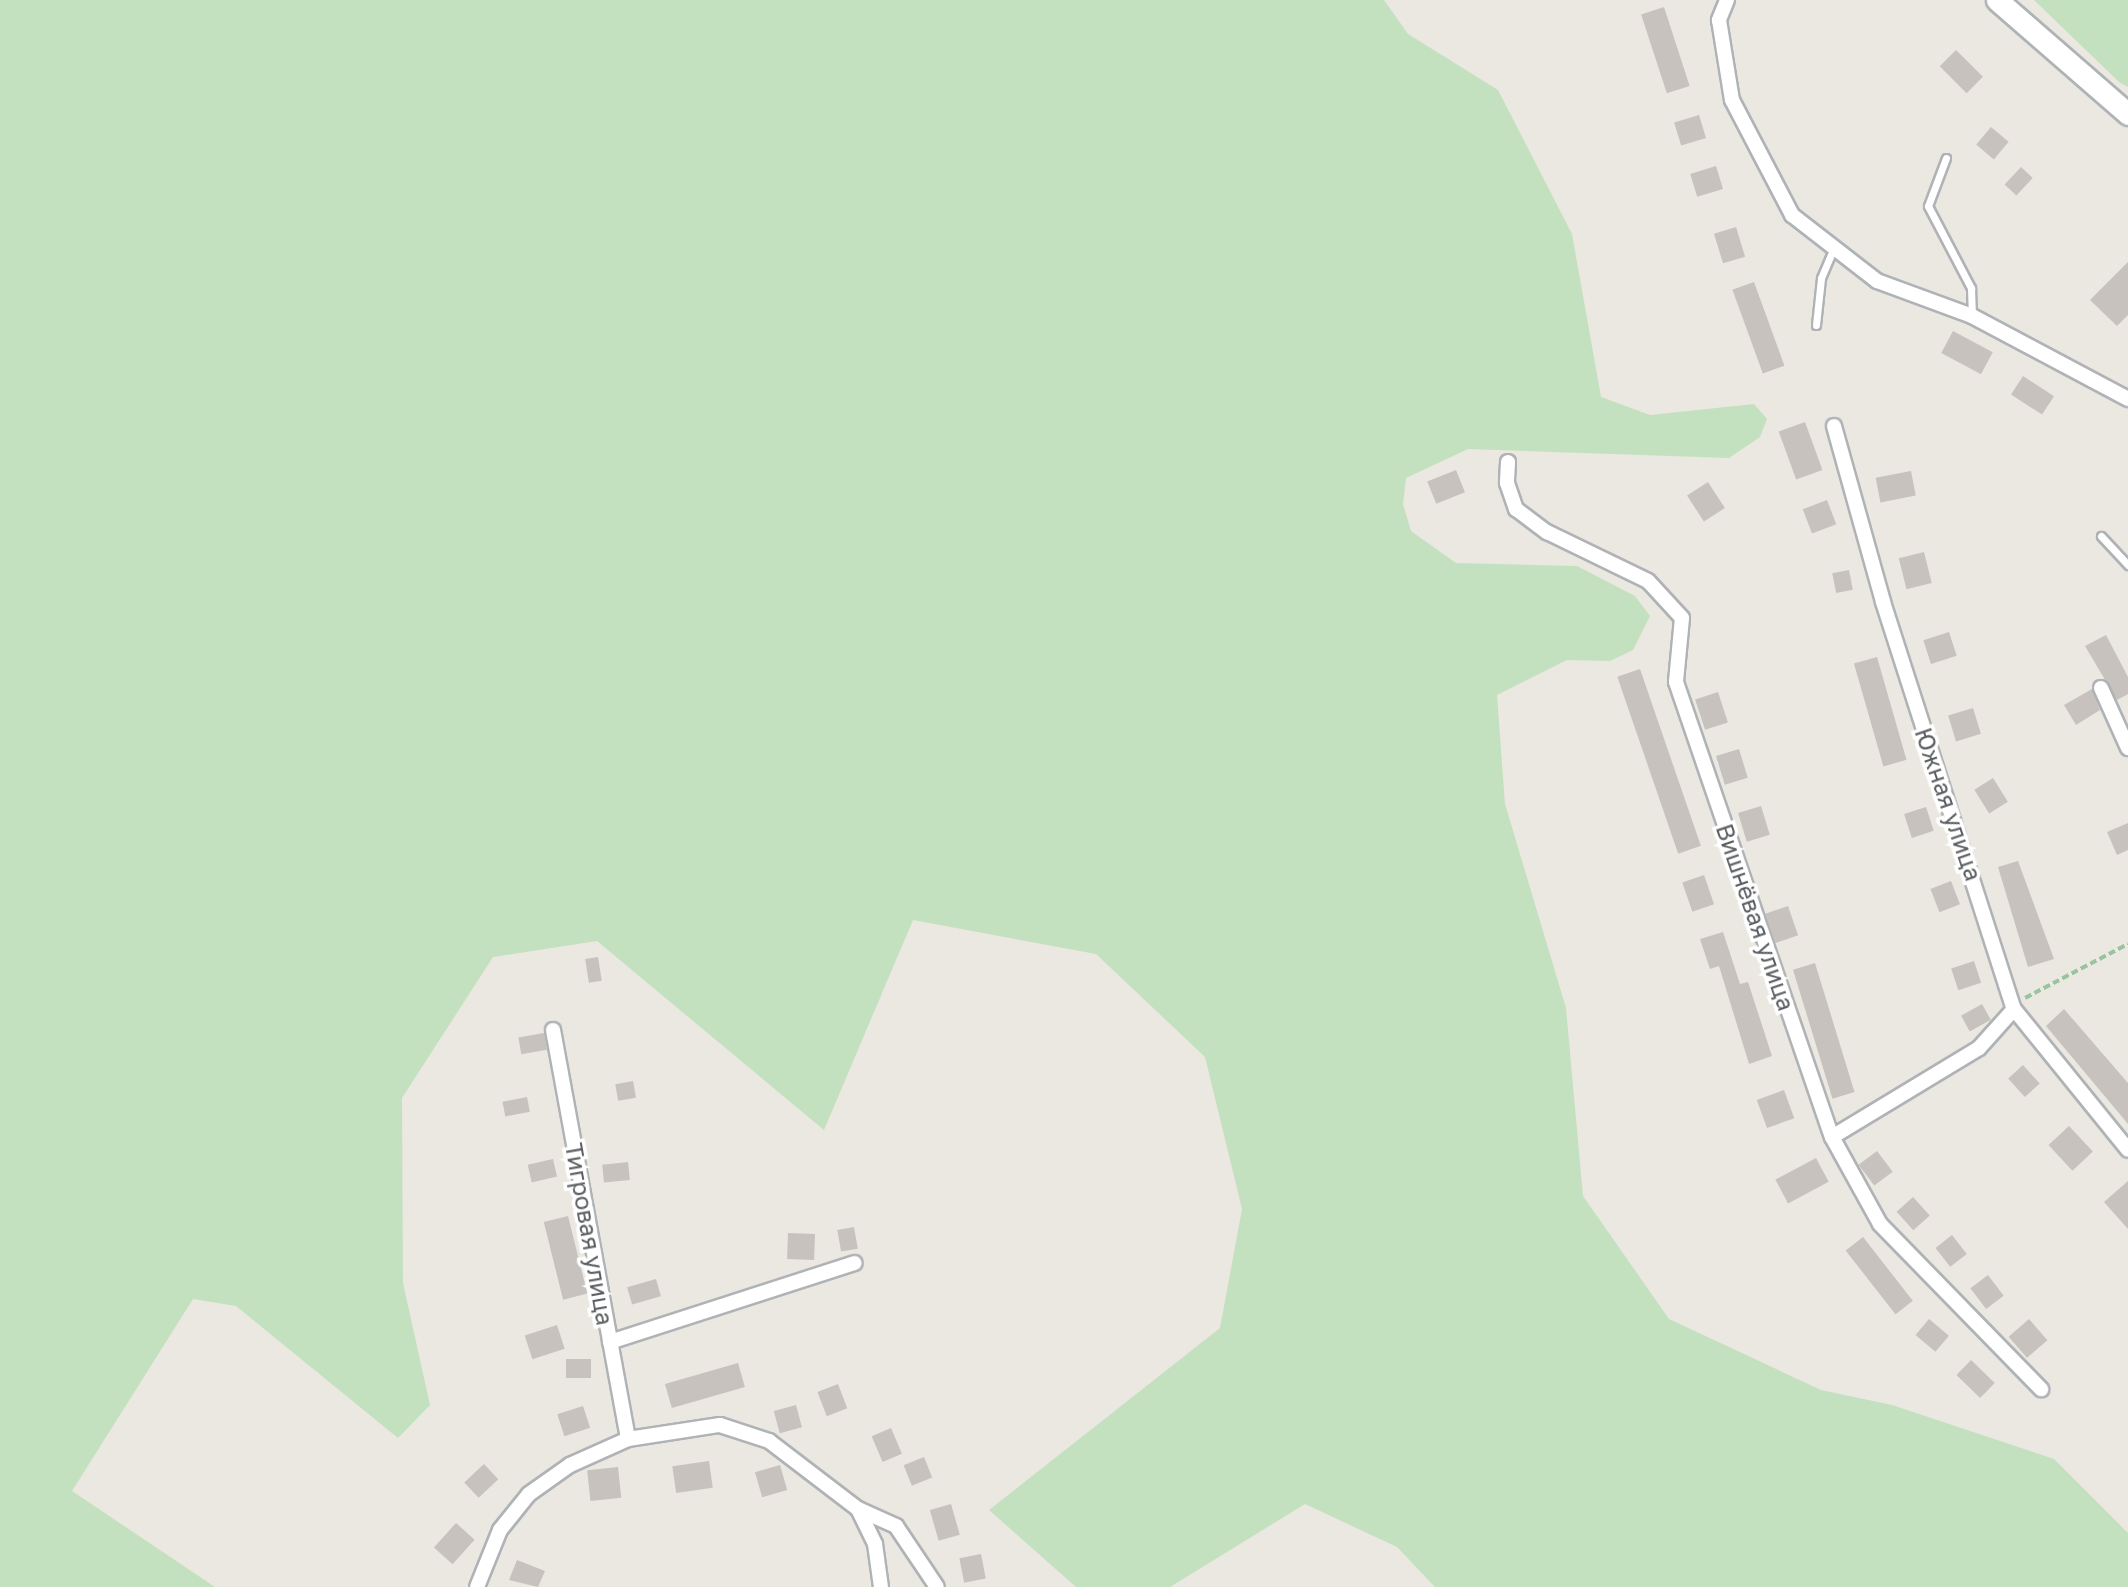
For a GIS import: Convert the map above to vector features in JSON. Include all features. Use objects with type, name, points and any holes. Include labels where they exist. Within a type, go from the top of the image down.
[{"type":"main road","points":[[1997,0],[2128,114]]},
{"type":"street","points":[[1727,0],[1719,20],[1732,100],[1792,215],[1833,250],[1877,281],[1972,316],[2128,399]]},
{"type":"street","name":"Южная улица","points":[[1834,426],[1883,602],[2014,1009],[2128,1150]]},
{"type":"street","name":"Вишнёвая улица","points":[[1508,462],[1507,483],[1516,509],[1547,532],[1648,581],[1682,618],[1676,682],[1832,1137],[1880,1224],[2041,1389]]},
{"type":"street","points":[[2101,688],[2128,748]]},
{"type":"street","points":[[1832,1137],[1979,1048],[2014,1009]]},
{"type":"street","name":"Тигровая улица","points":[[553,1030],[628,1439]]},
{"type":"street","points":[[610,1342],[855,1263]]},
{"type":"street","points":[[477,1587],[500,1530],[529,1494],[570,1465],[628,1439],[720,1425],[769,1441],[858,1509],[896,1526],[937,1587]]},
{"type":"street","points":[[858,1509],[875,1544],[881,1587]]},
{"type":"lane","points":[[1945,158],[1928,206],[1971,288],[1972,316]]},
{"type":"lane","points":[[1816,325],[1821,278],[1833,250]]},
{"type":"lane","points":[[2101,536],[2128,565]]},
{"type":"path","points":[[2014,1009],[2036,988],[2128,944]]},
{"type":"green space","points":[[0,0],[1384,0],[1408,34],[1498,90],[1572,234],[1601,397],[1650,415],[1754,404],[1767,419],[1760,437],[1729,458],[1468,449],[1406,478],[1403,504],[1411,531],[1456,563],[1577,566],[1635,596],[1650,616],[1633,650],[1610,661],[1567,660],[1497,695],[1505,804],[1566,1008],[1583,1196],[1669,1319],[1821,1390],[1892,1405],[2054,1459],[2128,1533],[2128,1587],[1435,1587],[1397,1547],[1305,1504],[1170,1587],[1076,1587],[989,1510],[1220,1328],[1242,1209],[1205,1057],[1096,954],[913,920],[824,1130],[597,941],[493,957],[402,1098],[403,1283],[430,1405],[398,1438],[236,1306],[193,1299],[72,1491],[215,1587],[0,1587]]},
{"type":"green space","points":[[2034,0],[2128,0],[2128,87],[2119,82]]},
{"type":"building","points":[[1664,7],[1690,86],[1667,93],[1641,14]]},
{"type":"building","points":[[1956,50],[1983,77],[1967,93],[1940,66]]},
{"type":"building","points":[[1699,115],[1706,138],[1681,146],[1674,123]]},
{"type":"building","points":[[1991,127],[2009,142],[1994,159],[1976,145]]},
{"type":"building","points":[[1716,166],[1723,189],[1697,197],[1690,174]]},
{"type":"building","points":[[2021,167],[2033,178],[2016,195],[2005,185]]},
{"type":"building","points":[[1736,227],[1745,257],[1723,263],[1714,234]]},
{"type":"building","points":[[2128,262],[2128,315],[2117,326],[2090,300]]},
{"type":"building","points":[[1754,282],[1784,366],[1763,373],[1732,290]]},
{"type":"building","points":[[1953,331],[1993,352],[1981,374],[1941,353]]},
{"type":"building","points":[[2023,376],[2054,396],[2042,415],[2011,394]]},
{"type":"building","points":[[1805,422],[1822,470],[1796,480],[1779,432]]},
{"type":"building","points":[[1456,470],[1465,492],[1436,504],[1427,482]]},
{"type":"building","points":[[1911,471],[1916,496],[1880,502],[1876,478]]},
{"type":"building","points":[[1708,482],[1725,508],[1704,522],[1687,496]]},
{"type":"building","points":[[1827,500],[1836,524],[1812,534],[1803,509]]},
{"type":"building","points":[[1924,552],[1932,583],[1907,589],[1899,558]]},
{"type":"building","points":[[1849,570],[1853,590],[1836,593],[1832,573]]},
{"type":"building","points":[[1949,632],[1957,656],[1931,664],[1923,640]]},
{"type":"building","points":[[2106,635],[2128,677],[2128,694],[2117,700],[2085,646]]},
{"type":"building","points":[[1877,657],[1906,760],[1883,766],[1854,664]]},
{"type":"building","points":[[1640,669],[1701,846],[1678,854],[1617,677]]},
{"type":"building","points":[[2092,689],[2100,710],[2076,725],[2064,705]]},
{"type":"building","points":[[1718,692],[1728,722],[1705,730],[1695,699]]},
{"type":"building","points":[[1973,708],[1981,734],[1956,741],[1948,716]]},
{"type":"building","points":[[1739,749],[1748,778],[1725,785],[1716,756]]},
{"type":"building","points":[[1993,778],[2008,802],[1989,813],[1974,790]]},
{"type":"building","points":[[1761,806],[1770,835],[1747,842],[1738,813]]},
{"type":"building","points":[[1926,807],[1934,831],[1912,838],[1904,814]]},
{"type":"building","points":[[2128,823],[2128,850],[2117,855],[2107,832]]},
{"type":"building","points":[[2018,861],[2054,959],[2028,967],[1998,867]]},
{"type":"building","points":[[1704,875],[1714,904],[1692,912],[1682,882]]},
{"type":"building","points":[[1951,881],[1960,904],[1939,912],[1930,889]]},
{"type":"building","points":[[1788,906],[1798,935],[1775,943],[1765,914]]},
{"type":"building","points":[[1723,932],[1740,984],[1748,982],[1772,1056],[1749,1064],[1719,966],[1710,969],[1700,939]]},
{"type":"building","points":[[598,957],[602,981],[589,983],[585,959]]},
{"type":"building","points":[[1974,961],[1981,983],[1958,990],[1951,968]]},
{"type":"building","points":[[1815,963],[1854,1092],[1832,1099],[1793,970]]},
{"type":"building","points":[[1982,1004],[1991,1020],[1970,1031],[1961,1016]]},
{"type":"building","points":[[2064,1009],[2128,1083],[2128,1124],[2046,1026]]},
{"type":"building","points":[[544,1033],[547,1050],[521,1054],[518,1038]]},
{"type":"building","points":[[2023,1065],[2040,1084],[2025,1097],[2008,1078]]},
{"type":"building","points":[[633,1081],[636,1098],[618,1101],[615,1084]]},
{"type":"building","points":[[1784,1090],[1794,1118],[1767,1128],[1757,1100]]},
{"type":"building","points":[[527,1097],[530,1112],[505,1116],[502,1102]]},
{"type":"building","points":[[2069,1126],[2093,1152],[2072,1171],[2049,1145]]},
{"type":"building","points":[[1877,1151],[1893,1172],[1874,1186],[1859,1165]]},
{"type":"building","points":[[1816,1158],[1829,1182],[1788,1203],[1775,1180]]},
{"type":"building","points":[[553,1159],[557,1177],[532,1182],[528,1165]]},
{"type":"building","points":[[628,1162],[630,1180],[604,1183],[602,1165]]},
{"type":"building","points":[[2128,1181],[2128,1229],[2104,1202]]},
{"type":"building","points":[[1913,1197],[1930,1216],[1913,1230],[1897,1212]]},
{"type":"building","points":[[568,1216],[587,1294],[563,1300],[544,1222]]},
{"type":"building","points":[[854,1227],[858,1249],[841,1252],[837,1230]]},
{"type":"building","points":[[788,1233],[815,1234],[814,1260],[787,1259]]},
{"type":"building","points":[[1952,1235],[1967,1254],[1950,1267],[1935,1248]]},
{"type":"building","points":[[1863,1237],[1913,1301],[1896,1314],[1846,1251]]},
{"type":"building","points":[[1988,1275],[2004,1296],[1986,1309],[1970,1288]]},
{"type":"building","points":[[656,1279],[661,1296],[632,1305],[627,1287]]},
{"type":"building","points":[[1929,1319],[1949,1336],[1935,1352],[1916,1335]]},
{"type":"building","points":[[2029,1319],[2047,1340],[2027,1358],[2009,1337]]},
{"type":"building","points":[[557,1325],[565,1349],[532,1359],[525,1336]]},
{"type":"building","points":[[566,1359],[591,1359],[591,1378],[566,1378]]},
{"type":"building","points":[[1971,1360],[1995,1383],[1980,1398],[1956,1375]]},
{"type":"building","points":[[738,1363],[745,1387],[672,1408],[665,1384]]},
{"type":"building","points":[[838,1384],[847,1408],[827,1416],[817,1392]]},
{"type":"building","points":[[796,1405],[802,1427],[780,1433],[774,1411]]},
{"type":"building","points":[[583,1406],[590,1428],[564,1436],[557,1414]]},
{"type":"building","points":[[891,1428],[902,1454],[883,1462],[872,1436]]},
{"type":"building","points":[[924,1457],[932,1477],[912,1486],[904,1465]]},
{"type":"building","points":[[709,1461],[713,1488],[676,1493],[672,1466]]},
{"type":"building","points":[[484,1464],[498,1479],[479,1498],[464,1482]]},
{"type":"building","points":[[780,1465],[787,1490],[762,1497],[755,1472]]},
{"type":"building","points":[[618,1467],[621,1498],[590,1501],[587,1470]]},
{"type":"building","points":[[951,1504],[960,1535],[939,1541],[930,1510]]},
{"type":"building","points":[[456,1523],[475,1540],[452,1564],[434,1548]]},
{"type":"building","points":[[981,1554],[986,1579],[964,1583],[959,1558]]},
{"type":"building","points":[[517,1560],[545,1571],[538,1587],[509,1580]]}]
